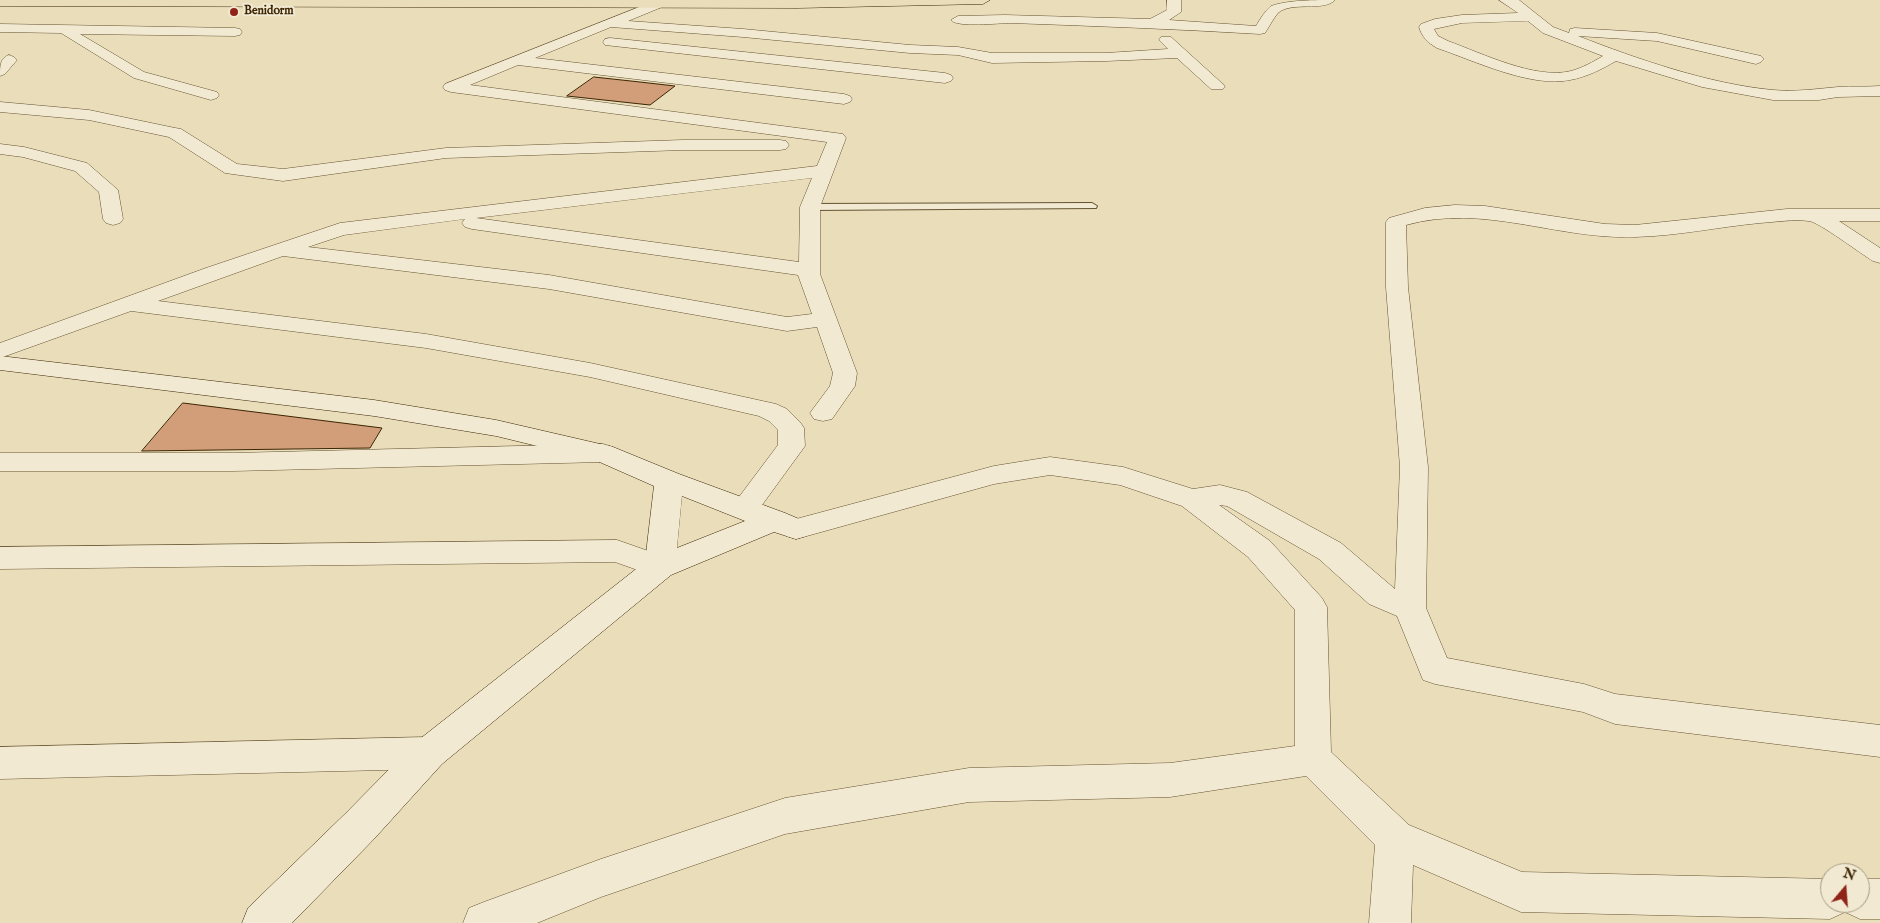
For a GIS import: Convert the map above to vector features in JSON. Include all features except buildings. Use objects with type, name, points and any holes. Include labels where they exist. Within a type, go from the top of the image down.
[{"type":"main road","points":[[702,0],[816,0]]},
{"type":"main road","points":[[0,2],[657,2],[797,4],[983,0]]},
{"type":"street","points":[[1152,23],[1174,12],[1174,0]]},
{"type":"street","points":[[958,20],[1005,19],[1152,23],[1261,36],[1274,10],[1283,5],[1328,0]]},
{"type":"street","points":[[1506,0],[1514,3],[1534,17],[1548,30],[1615,56],[1702,82],[1773,95],[1819,95],[1838,92],[1880,91]]},
{"type":"street","points":[[657,2],[610,24],[451,87],[837,138],[810,207],[810,274],[845,373],[842,386],[824,413]]},
{"type":"street","points":[[952,2],[958,20],[958,51]]},
{"type":"street","points":[[1534,17],[1432,23],[1426,27],[1434,40],[1446,45],[1503,66],[1557,77],[1570,76],[1615,56]]},
{"type":"street","points":[[1152,23],[1155,29],[1179,53],[1217,86]]},
{"type":"street","points":[[610,24],[743,33],[910,49],[958,51],[992,58],[1106,57],[1179,53]]},
{"type":"street","points":[[0,28],[235,32]]},
{"type":"street","points":[[61,29],[110,56],[139,76],[211,94]]},
{"type":"street","points":[[1548,30],[1657,37],[1756,59]]},
{"type":"street","points":[[571,38],[945,78]]},
{"type":"street","points":[[516,60],[844,99]]},
{"type":"street","points":[[0,107],[89,115],[176,133],[232,169],[283,174],[446,153],[684,145],[834,145]]},
{"type":"street","points":[[0,149],[24,152],[81,167],[108,190],[113,219]]},
{"type":"street","points":[[0,351],[214,273],[340,230],[404,220],[825,171]]},
{"type":"street","points":[[1880,215],[1777,216],[1635,231],[1606,230],[1496,214],[1461,211],[1434,211],[1414,215],[1396,222],[1397,287],[1414,467],[1410,608],[1435,670],[1584,698],[1616,709],[1880,741]]},
{"type":"street","points":[[1818,216],[1880,257]]},
{"type":"street","points":[[404,220],[486,224],[810,270]]},
{"type":"street","points":[[282,251],[549,282],[787,324],[826,319]]},
{"type":"street","points":[[130,305],[426,341],[590,370],[767,410],[782,418],[791,428],[791,446],[744,509]]},
{"type":"street","points":[[0,364],[374,408],[496,428],[604,453],[669,481],[785,525]]},
{"type":"street","points":[[0,462],[242,461],[604,453]]},
{"type":"street","points":[[263,923],[360,826],[429,753],[660,567],[785,525],[890,505],[994,475],[1050,466],[1124,476],[1192,499],[1259,549],[1311,607],[1313,759],[1395,838],[1521,892],[1820,899]]},
{"type":"street","points":[[660,567],[669,481]]},
{"type":"street","points":[[1192,499],[1217,494],[1238,499],[1330,551],[1380,596],[1410,608]]},
{"type":"street","points":[[0,558],[617,551],[660,567]]},
{"type":"street","points":[[0,763],[429,753]]},
{"type":"street","points":[[484,923],[601,878],[785,816],[969,785],[1170,780],[1313,759]]},
{"type":"street","points":[[1390,923],[1395,838]]},
{"type":"lane","points":[[810,207],[1092,206]]},
{"type":"place","name":"Benidorm","points":[[234,12]]}]
